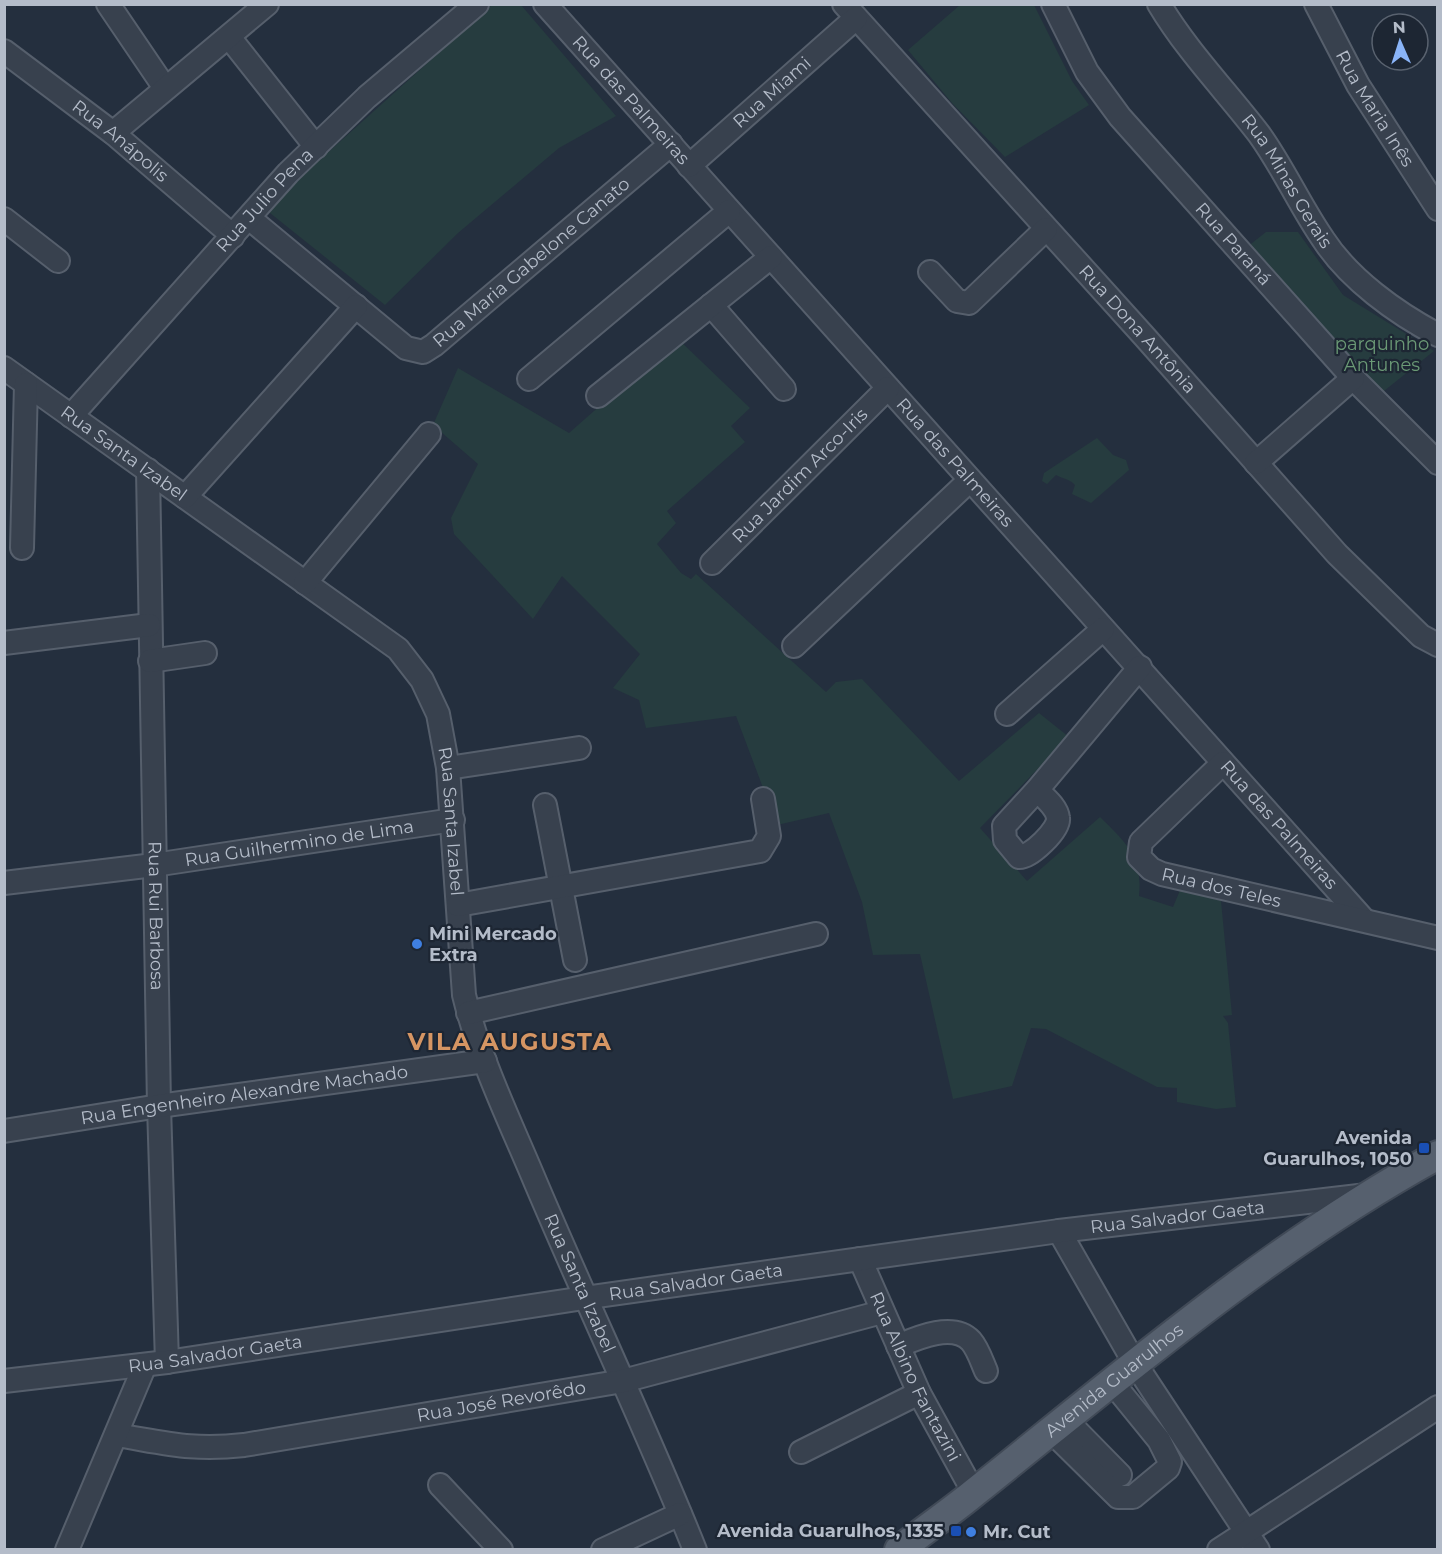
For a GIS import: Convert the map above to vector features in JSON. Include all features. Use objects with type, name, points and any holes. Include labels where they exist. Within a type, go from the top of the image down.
[{"type":"main road","name":"Avenida Guarulhos","points":[[899,1550],[974,1493],[1134,1362],[1306,1236],[1437,1155]]},
{"type":"main road","name":"Avenida Guarulhos","points":[[1335,1218],[1437,1172]]},
{"type":"street","points":[[108,4],[165,88]]},
{"type":"street","points":[[113,133],[267,4]]},
{"type":"street","name":"Rua Julio Pena","points":[[71,416],[288,173],[367,97],[477,4]]},
{"type":"street","name":"Rua das Palmeiras","points":[[545,4],[1364,920]]},
{"type":"street","name":"Rua Paraná","points":[[1053,4],[1087,72],[1120,117],[1353,378],[1437,463]]},
{"type":"street","name":"Rua Minas Gerais","points":[[1159,4],[1209,76],[1273,155],[1323,240],[1337,258],[1406,316],[1437,335]]},
{"type":"street","name":"Rua Maria Inês","points":[[1316,4],[1358,85],[1436,206]]},
{"type":"street","name":"Rua Miami","points":[[689,166],[850,11]]},
{"type":"street","name":"Rua Dona Antônia","points":[[850,11],[1337,554],[1421,636],[1437,645]]},
{"type":"street","points":[[229,37],[316,147]]},
{"type":"street","name":"Rua Anápolis","points":[[5,54],[113,133],[233,236]]},
{"type":"street","name":"Rua Maria Gabelone Canato","points":[[249,218],[406,348],[419,352],[428,350],[670,144]]},
{"type":"street","points":[[529,379],[729,211]]},
{"type":"street","points":[[4,219],[58,261]]},
{"type":"street","points":[[930,272],[957,301],[969,303],[1046,229]]},
{"type":"street","points":[[598,396],[771,257]]},
{"type":"street","points":[[711,305],[784,389]]},
{"type":"street","points":[[184,497],[356,306]]},
{"type":"street","name":"Rua Santa Izabel","points":[[4,368],[398,649],[422,680],[438,714],[448,768],[464,995],[468,1012],[484,1061],[584,1298],[623,1381],[695,1550]]},
{"type":"street","points":[[1257,464],[1353,378]]},
{"type":"street","points":[[22,548],[26,384]]},
{"type":"street","name":"Rua Jardim Arco-Iris","points":[[712,563],[888,388]]},
{"type":"street","points":[[305,583],[429,434]]},
{"type":"street","name":"Rua Rui Barbosa","points":[[148,470],[159,1106],[156,1363]]},
{"type":"street","points":[[794,646],[970,480]]},
{"type":"street","points":[[4,643],[149,625]]},
{"type":"street","points":[[1007,714],[1103,629]]},
{"type":"street","points":[[150,661],[205,653]]},
{"type":"street","points":[[1037,790],[1140,667]]},
{"type":"street","points":[[448,768],[579,748]]},
{"type":"street","name":"Rua dos Teles","points":[[1223,763],[1141,842],[1138,857],[1143,864],[1162,874],[1437,938]]},
{"type":"street","points":[[458,904],[760,851],[769,836],[763,799]]},
{"type":"street","points":[[545,805],[559,887],[575,960]]},
{"type":"street","name":"Rua Guilhermino de Lima","points":[[4,883],[154,865],[453,820]]},
{"type":"street","points":[[468,1012],[816,934]]},
{"type":"street","name":"Rua Engenheiro Alexandre Machado","points":[[4,1131],[159,1106],[484,1061]]},
{"type":"street","name":"Rua Salvador Gaeta","points":[[4,1381],[156,1363],[584,1298],[1059,1231],[1371,1194]]},
{"type":"street","name":"Rua Salvador Gaeta","points":[[1282,1205],[1293,1208],[1301,1215],[1306,1225],[1306,1236]]},
{"type":"street","points":[[1059,1231],[1134,1362],[1252,1540]]},
{"type":"street","name":"Rua Albino Fantazini","points":[[860,1259],[919,1393],[974,1493]]},
{"type":"street","name":"Rua José Revorêdo","points":[[116,1435],[177,1447],[207,1449],[623,1381],[882,1312]]},
{"type":"street","points":[[898,1346],[931,1334],[963,1335],[971,1341],[986,1371]]},
{"type":"street","points":[[67,1550],[116,1435],[156,1363]]},
{"type":"street","points":[[1058,1424],[1118,1497],[1133,1497],[1168,1468],[1170,1462],[1159,1440],[1111,1381]]},
{"type":"street","points":[[801,1452],[919,1393]]},
{"type":"street","points":[[1219,1550],[1252,1540],[1434,1417]]},
{"type":"street","points":[[1058,1424],[1120,1475]]},
{"type":"street","points":[[440,1485],[501,1550]]},
{"type":"street","points":[[603,1550],[680,1514]]},
{"type":"green space","points":[[492,5],[521,5],[616,116],[559,148],[458,233],[385,305],[265,209]]},
{"type":"green space","points":[[960,5],[1034,5],[1072,81],[1089,105],[1005,157],[952,103],[908,50]]},
{"type":"green space","name":"parquinho Antunes","points":[[1266,232],[1298,232],[1343,295],[1434,351],[1379,395],[1247,247]]},
{"type":"green space","points":[[677,338],[750,408],[731,426],[745,442],[667,511],[676,523],[657,544],[681,573],[691,579],[696,574],[826,692],[836,682],[862,679],[959,781],[1039,713],[1069,737],[980,828],[1027,881],[1100,817],[1131,851],[1138,870],[1139,896],[1173,907],[1181,888],[1221,901],[1232,1015],[1223,1016],[1228,1023],[1236,1107],[1216,1109],[1177,1102],[1177,1088],[1157,1087],[1046,1029],[1031,1028],[1012,1086],[953,1099],[920,954],[873,955],[862,902],[829,813],[777,825],[736,716],[646,728],[639,700],[613,688],[640,654],[562,576],[533,619],[454,534],[451,518],[478,464],[433,425],[458,368],[569,433]]},
{"type":"green space","points":[[1097,438],[1113,455],[1126,460],[1129,470],[1091,503],[1072,494],[1075,485],[1069,480],[1056,475],[1047,484],[1042,481],[1044,473]]},
{"type":"place","name":"Mini Mercado Extra","points":[[417,944]]},
{"type":"place","name":"Avenida Guarulhos, 1050","points":[[1424,1148]]},
{"type":"place","name":"Avenida Guarulhos, 1335","points":[[956,1531]]},
{"type":"place","name":"Mr. Cut","points":[[971,1532]]},
{"type":"district","name":"VILA AUGUSTA","points":[[510,1042]]}]
